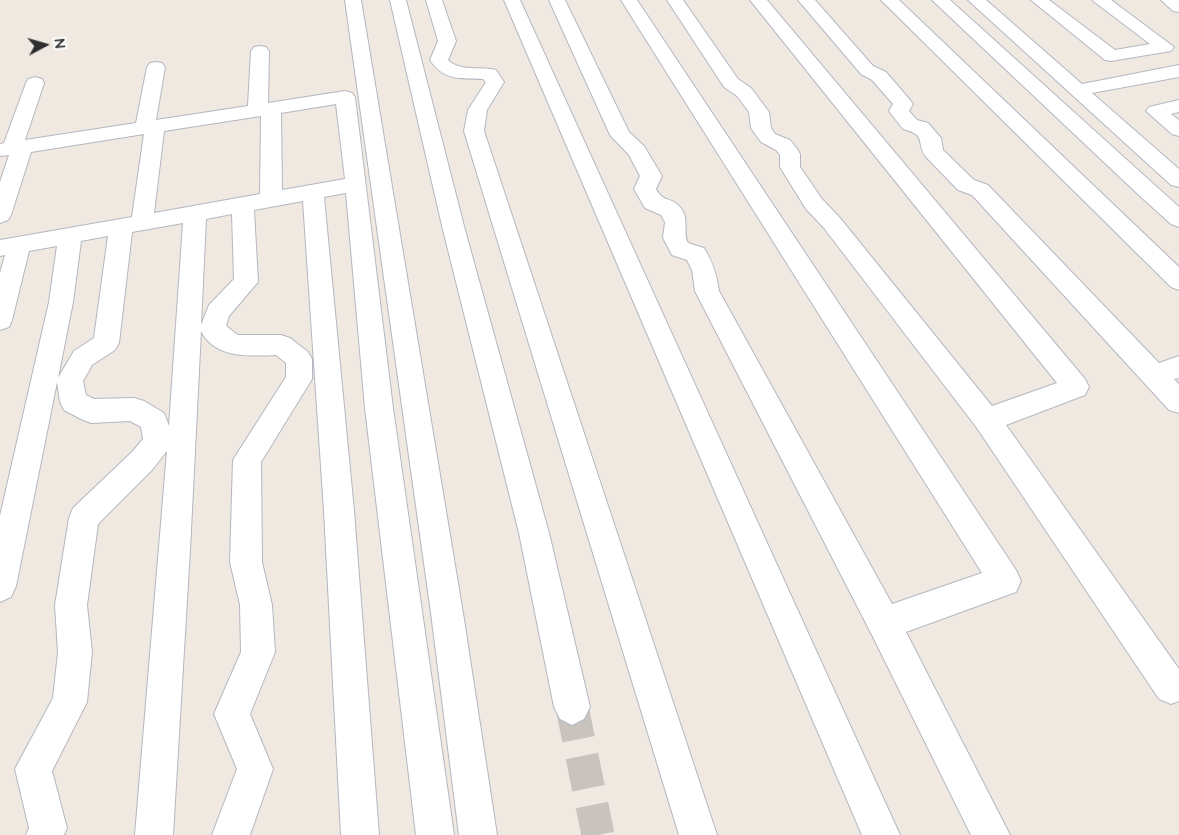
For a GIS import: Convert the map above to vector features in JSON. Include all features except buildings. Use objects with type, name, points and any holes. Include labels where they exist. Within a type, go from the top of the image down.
[{"type":"lane","points":[[354,0],[447,613],[478,835]]},
{"type":"lane","points":[[398,0],[454,230],[534,532],[572,707]]},
{"type":"lane","points":[[434,0],[448,41],[438,60],[443,68],[453,73],[475,72],[489,74],[495,82],[491,92],[479,106],[473,118],[474,132],[698,835]]},
{"type":"lane","points":[[512,0],[881,835]]},
{"type":"lane","points":[[558,0],[620,134],[637,151],[651,176],[645,189],[653,203],[670,210],[676,222],[674,238],[680,249],[696,254],[704,270],[707,290],[884,623],[991,835]]},
{"type":"lane","points":[[630,0],[1005,581],[884,623]]},
{"type":"lane","points":[[675,0],[731,83],[744,92],[759,112],[761,128],[768,138],[783,145],[790,154],[790,167],[814,204],[832,223],[986,420],[1171,687]]},
{"type":"lane","points":[[758,0],[1076,387],[986,420]]},
{"type":"lane","points":[[806,0],[867,70],[879,76],[903,104],[899,111],[910,125],[921,128],[931,138],[933,152],[966,185],[980,190],[1179,402]]},
{"type":"lane","points":[[889,0],[1179,281]]},
{"type":"lane","points":[[940,0],[1179,219]]},
{"type":"lane","points":[[976,0],[1179,180]]},
{"type":"lane","points":[[1038,0],[1111,56],[1164,47],[1100,0]]},
{"type":"lane","points":[[1168,0],[1179,7]]},
{"type":"lane","points":[[1144,50],[1177,71]]},
{"type":"lane","points":[[260,51],[271,199]]},
{"type":"lane","points":[[45,835],[48,828],[33,769],[70,702],[75,652],[71,605],[84,518],[142,461],[156,442],[154,420],[134,409],[91,411],[74,402],[70,380],[83,358],[106,343],[150,127],[156,67]]},
{"type":"lane","points":[[1078,90],[1177,71]]},
{"type":"lane","points":[[1146,77],[1179,104]]},
{"type":"lane","points":[[0,215],[11,148],[35,84]]},
{"type":"lane","points":[[11,148],[345,97],[356,184],[378,408],[435,835]]},
{"type":"lane","points":[[1179,104],[1156,110],[1179,130]]},
{"type":"lane","points":[[0,320],[5,249],[70,235],[356,184]]},
{"type":"lane","points":[[313,192],[338,491],[360,835]]},
{"type":"lane","points":[[231,835],[255,768],[232,714],[258,652],[256,605],[246,562],[247,460],[299,379],[299,359],[281,345],[238,347],[221,339],[212,329],[218,312],[246,282],[243,204]]},
{"type":"lane","points":[[154,835],[175,550],[195,213]]},
{"type":"lane","points":[[0,586],[59,310],[70,235]]},
{"type":"lane","points":[[1154,375],[1179,367]]},
{"type":"tunnel","points":[[572,707],[598,835]]}]
